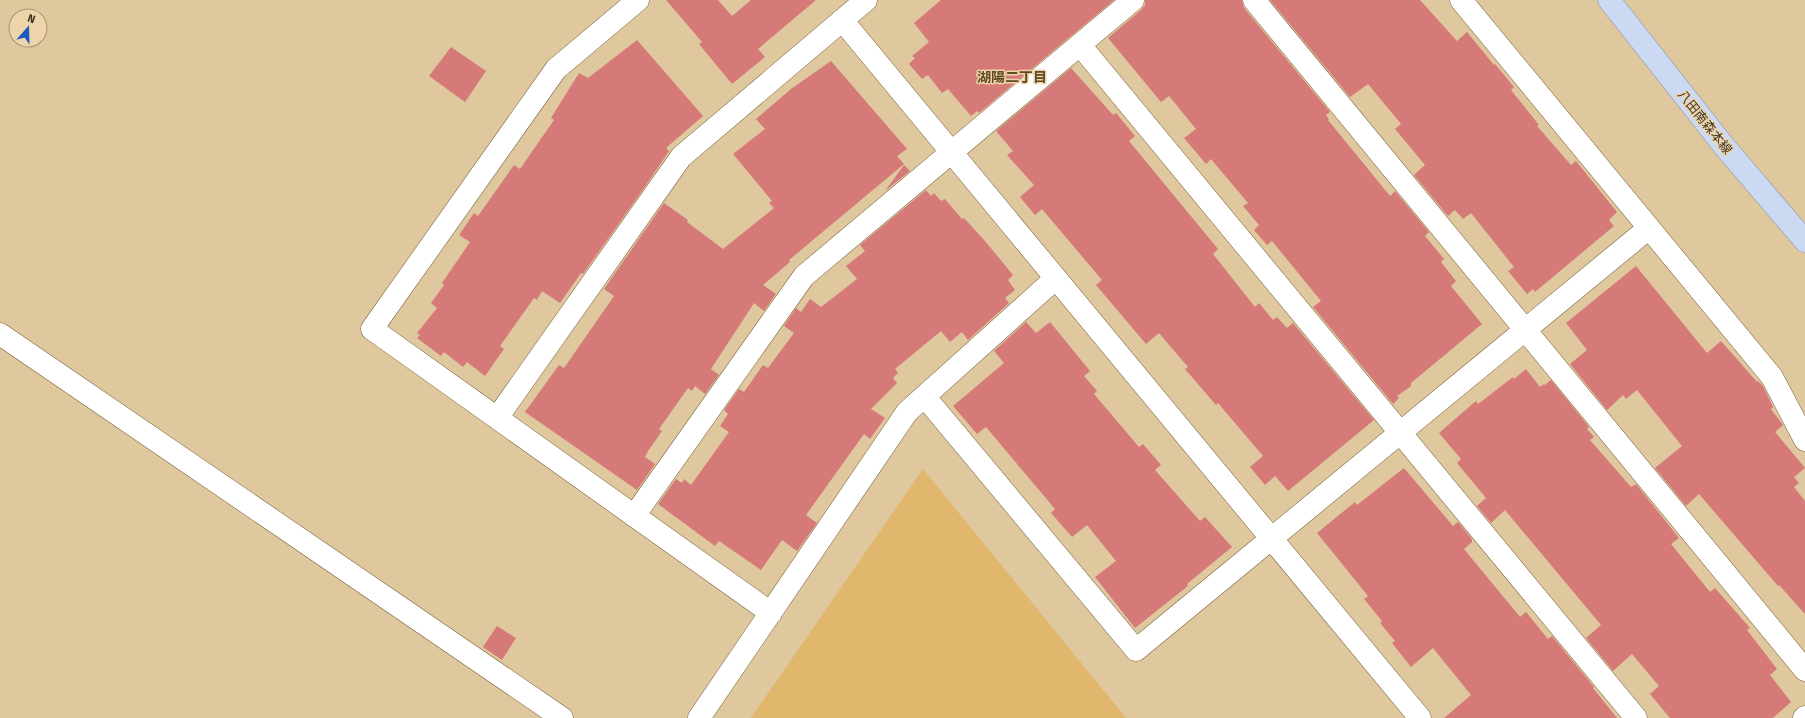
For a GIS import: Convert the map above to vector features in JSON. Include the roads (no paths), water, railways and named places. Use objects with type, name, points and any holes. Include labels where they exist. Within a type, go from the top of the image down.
[{"type":"main road","name":"八田南森本線","points":[[1608,0],[1724,146],[1805,241]]},
{"type":"street","points":[[638,0],[556,69],[372,329],[771,613]]},
{"type":"street","points":[[497,418],[681,157],[866,0]]},
{"type":"street","points":[[634,516],[804,276],[1133,0]]},
{"type":"street","points":[[1254,0],[1805,670]]},
{"type":"street","points":[[1461,0],[1772,377],[1805,440]]},
{"type":"street","points":[[842,20],[1420,718]]},
{"type":"street","points":[[1080,45],[1636,718]]},
{"type":"street","points":[[925,396],[1136,650],[1649,228]]},
{"type":"street","points":[[699,718],[907,412],[1056,278]]},
{"type":"street","points":[[0,334],[562,718]]},
{"type":"district","name":"湖陽二丁目","points":[[1012,77]]}]
